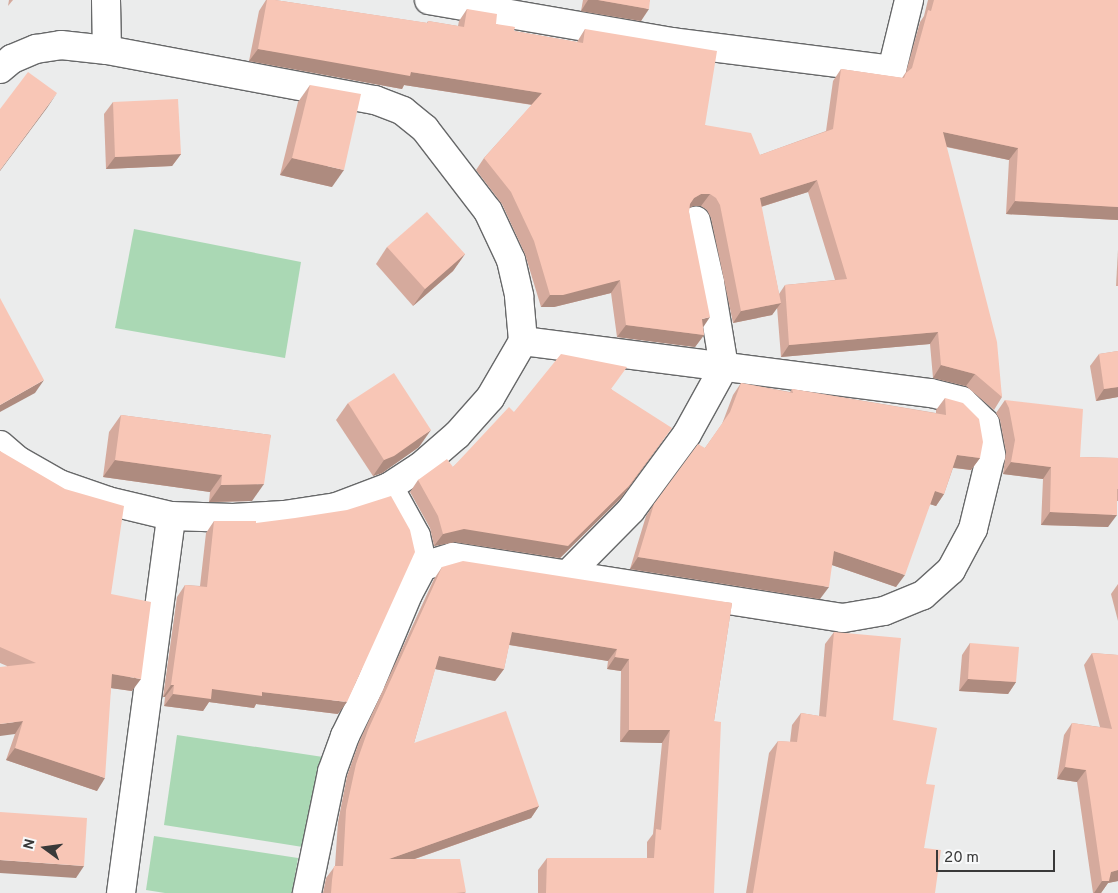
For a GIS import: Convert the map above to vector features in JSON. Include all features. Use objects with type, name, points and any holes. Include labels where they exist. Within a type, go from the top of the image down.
[{"type":"street","points":[[106,0],[107,50]]},
{"type":"street","points":[[429,0],[671,42],[892,70],[909,0]]},
{"type":"street","points":[[0,69],[12,59],[36,49],[61,45],[107,50],[375,100],[403,111],[426,129],[488,211],[511,260],[519,296],[524,341],[490,398],[457,435],[420,467],[389,487],[336,507],[284,515],[233,518],[171,516],[108,501],[59,484],[17,460],[0,445]]},
{"type":"street","points":[[567,575],[631,510],[687,434],[724,367],[710,282],[696,221]]},
{"type":"street","points":[[423,566],[453,557],[843,618],[884,611],[923,595],[951,570],[973,529],[991,454],[984,423],[962,401],[931,393],[524,341]]},
{"type":"street","points":[[307,893],[332,772],[345,736],[370,684],[408,594],[423,566],[416,536],[389,487]]},
{"type":"street","points":[[121,893],[171,516]]},
{"type":"green space","points":[[134,229],[301,262],[285,358],[115,328]]},
{"type":"green space","points":[[177,735],[323,757],[309,848],[164,825]]},
{"type":"green space","points":[[154,836],[298,858],[292,893],[165,893],[146,890]]},
{"type":"building","points":[[267,0],[464,27],[467,9],[497,14],[496,24],[515,27],[514,31],[583,43],[585,29],[717,51],[705,125],[751,133],[760,155],[833,129],[841,69],[904,78],[906,73],[912,68],[928,10],[931,11],[934,0],[1118,0],[1118,207],[1015,201],[1018,148],[943,132],[997,342],[1002,397],[975,374],[941,365],[938,332],[789,345],[785,285],[847,279],[817,180],[760,198],[781,303],[741,311],[720,205],[716,198],[710,194],[701,194],[694,198],[690,204],[689,212],[710,317],[702,319],[704,335],[626,325],[620,280],[563,295],[550,295],[534,241],[511,192],[484,158],[542,93],[411,72],[410,76],[258,49]]},
{"type":"building","points":[[598,0],[650,0],[649,9]]},
{"type":"building","points":[[28,72],[57,93],[0,170],[0,109]]},
{"type":"building","points":[[310,85],[361,94],[344,170],[292,158]]},
{"type":"building","points":[[178,99],[181,154],[115,157],[113,102]]},
{"type":"building","points":[[427,212],[465,254],[425,289],[387,247]]},
{"type":"building","points":[[0,298],[44,380],[0,405]]},
{"type":"building","points":[[1118,351],[1118,387],[1104,389],[1099,354]]},
{"type":"building","points":[[561,354],[627,367],[611,389],[672,428],[629,486],[568,546],[464,529],[443,534],[438,516],[418,480],[447,459],[453,467],[509,407],[514,412]]},
{"type":"building","points":[[394,373],[431,430],[394,456],[384,460],[348,403]]},
{"type":"building","points":[[741,383],[793,393],[792,389],[946,415],[945,398],[963,403],[979,419],[983,442],[980,458],[957,455],[944,494],[935,491],[905,575],[834,551],[829,587],[638,557],[654,504],[698,444],[705,448],[730,412]]},
{"type":"building","points":[[1005,400],[1083,409],[1080,457],[1118,458],[1117,515],[1050,512],[1051,467],[1011,462],[1015,440],[1009,408]]},
{"type":"building","points":[[121,415],[271,435],[264,484],[221,485],[222,475],[115,460]]},
{"type":"building","points":[[0,451],[65,489],[124,506],[111,594],[151,602],[141,679],[112,674],[105,778],[15,748],[23,721],[0,724],[0,667],[36,663],[0,647]]},
{"type":"building","points":[[391,496],[410,530],[415,552],[347,702],[262,692],[262,696],[212,689],[211,699],[173,694],[174,685],[171,685],[185,585],[207,587],[214,521],[256,521],[256,523],[295,518],[347,510]]},
{"type":"building","points":[[463,561],[732,603],[714,721],[721,722],[714,893],[546,893],[547,858],[654,858],[656,829],[661,830],[670,730],[629,730],[629,659],[615,657],[617,649],[512,632],[504,669],[439,656],[414,743],[506,711],[539,806],[389,859],[460,859],[466,892],[331,893],[334,866],[343,866],[346,810],[356,764],[368,730],[442,567]]},
{"type":"building","points":[[834,632],[901,638],[893,720],[937,728],[926,784],[935,785],[924,848],[941,850],[935,893],[753,893],[778,741],[797,742],[801,713],[826,717]]},
{"type":"building","points":[[970,643],[1019,647],[1016,682],[968,679]]},
{"type":"building","points":[[1092,653],[1118,655],[1118,870],[1111,872],[1109,881],[1102,881],[1086,770],[1065,767],[1072,723],[1112,729]]},
{"type":"building","points":[[0,812],[87,818],[84,866],[0,860]]}]
